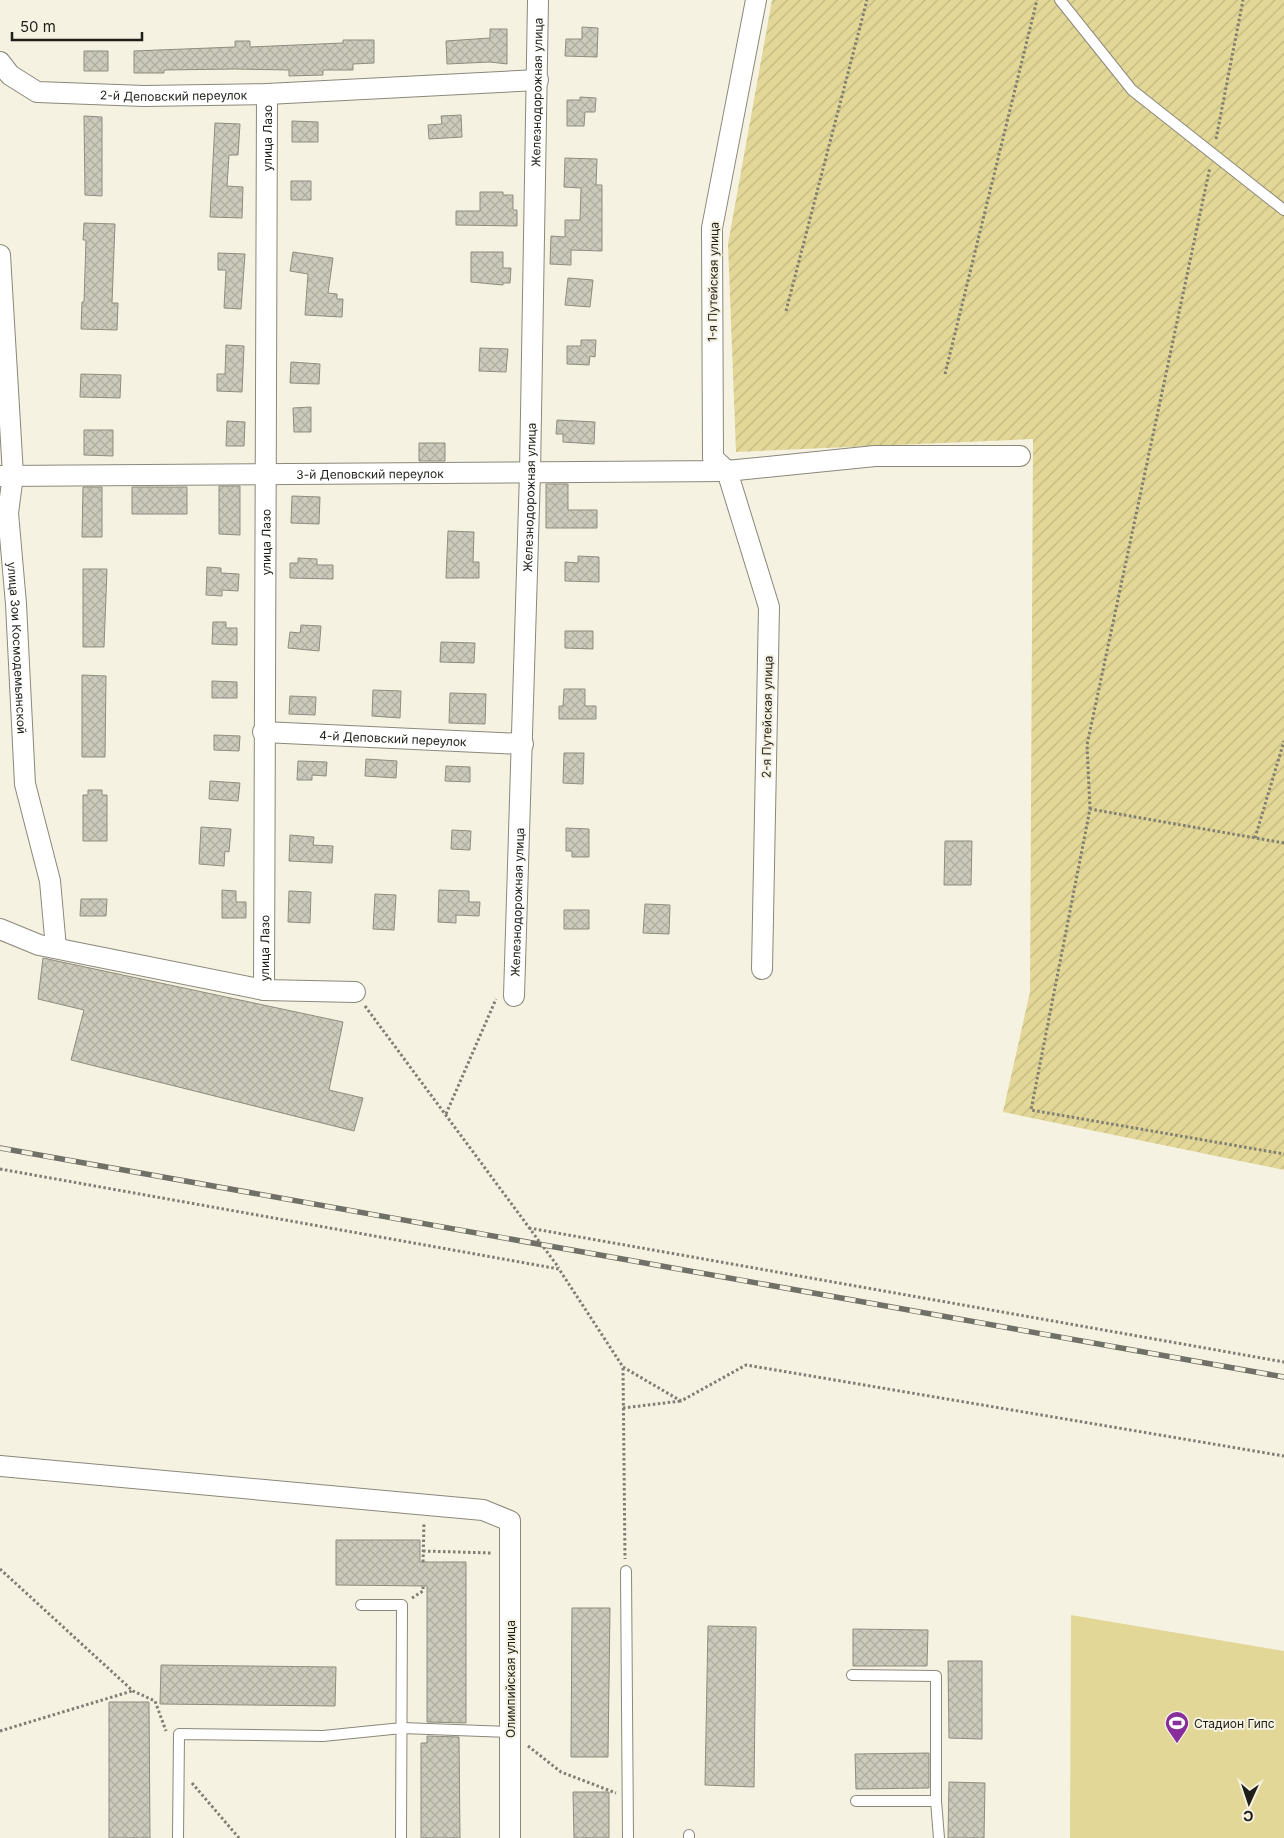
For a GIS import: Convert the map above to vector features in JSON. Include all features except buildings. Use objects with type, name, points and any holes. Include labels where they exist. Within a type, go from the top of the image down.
[{"type":"street","name":"Железнодорожная улица","points":[[514,996],[530,473],[538,0]]},
{"type":"street","name":"1-я Путейская улица","points":[[727,471],[713,458],[712,228],[756,0]]},
{"type":"street","name":"2-й Деповский переулок","points":[[0,62],[10,75],[37,92],[144,96],[267,94],[538,80]]},
{"type":"street","name":"улица Лазо","points":[[264,990],[263,732],[267,94]]},
{"type":"street","name":"улица Зои Космодемьянской","points":[[0,254],[6,475],[16,604],[25,784],[50,880],[56,948]]},
{"type":"street","name":"3-й Деповский переулок","points":[[6,475],[727,471],[875,456],[1020,456]]},
{"type":"street","name":"2-я Путейская улица","points":[[727,471],[769,607],[762,969]]},
{"type":"street","name":"4-й Деповский переулок","points":[[263,732],[523,744]]},
{"type":"street","points":[[0,929],[39,945],[264,990],[355,992]]},
{"type":"street","points":[[0,1466],[424,1506]]},
{"type":"street","name":"Олимпийская улица","points":[[424,1506],[483,1510],[510,1521],[510,1838]]},
{"type":"lane","points":[[1060,0],[1132,90],[1284,210]]},
{"type":"lane","points":[[626,1570],[628,1838]]},
{"type":"lane","points":[[362,1605],[402,1605],[401,1838]]},
{"type":"lane","points":[[852,1675],[936,1676],[936,1801],[939,1838]]},
{"type":"lane","points":[[178,1838],[179,1734],[324,1736],[402,1728],[510,1732]]},
{"type":"lane","points":[[856,1801],[936,1801]]},
{"type":"path","points":[[786,311],[867,0]]},
{"type":"path","points":[[944,374],[1037,0]]},
{"type":"path","points":[[1243,0],[1213,154],[1087,745],[1090,808],[1031,1110],[1284,1154]]},
{"type":"path","points":[[1255,838],[1284,741]]},
{"type":"path","points":[[1090,808],[1284,843]]},
{"type":"path","points":[[355,992],[559,1269],[623,1367],[681,1401]]},
{"type":"path","points":[[446,1115],[497,997],[514,996]]},
{"type":"path","points":[[0,1169],[559,1269]]},
{"type":"path","points":[[529,1228],[1284,1362]]},
{"type":"path","points":[[623,1408],[681,1401],[746,1365],[1284,1456]]},
{"type":"path","points":[[623,1367],[626,1570]]},
{"type":"path","points":[[423,1562],[424,1506]]},
{"type":"path","points":[[423,1551],[510,1553]]},
{"type":"path","points":[[0,1569],[133,1691],[155,1701],[166,1733]]},
{"type":"path","points":[[0,1731],[133,1691]]},
{"type":"path","points":[[510,1732],[561,1772],[628,1798]]},
{"type":"path","points":[[180,1769],[238,1838]]},
{"type":"shaded area","points":[[772,0],[1284,0],[1284,1170],[1003,1112],[1030,992],[1033,439],[736,452],[728,244]]},
{"type":"shaded area","name":"Стадион Гипс","points":[[1071,1615],[1284,1651],[1284,1838],[1070,1838]]},
{"type":"railway","points":[[0,1148],[1284,1377]]},
{"type":"place","name":"Стадион Гипс","points":[[1177,1744]]}]
